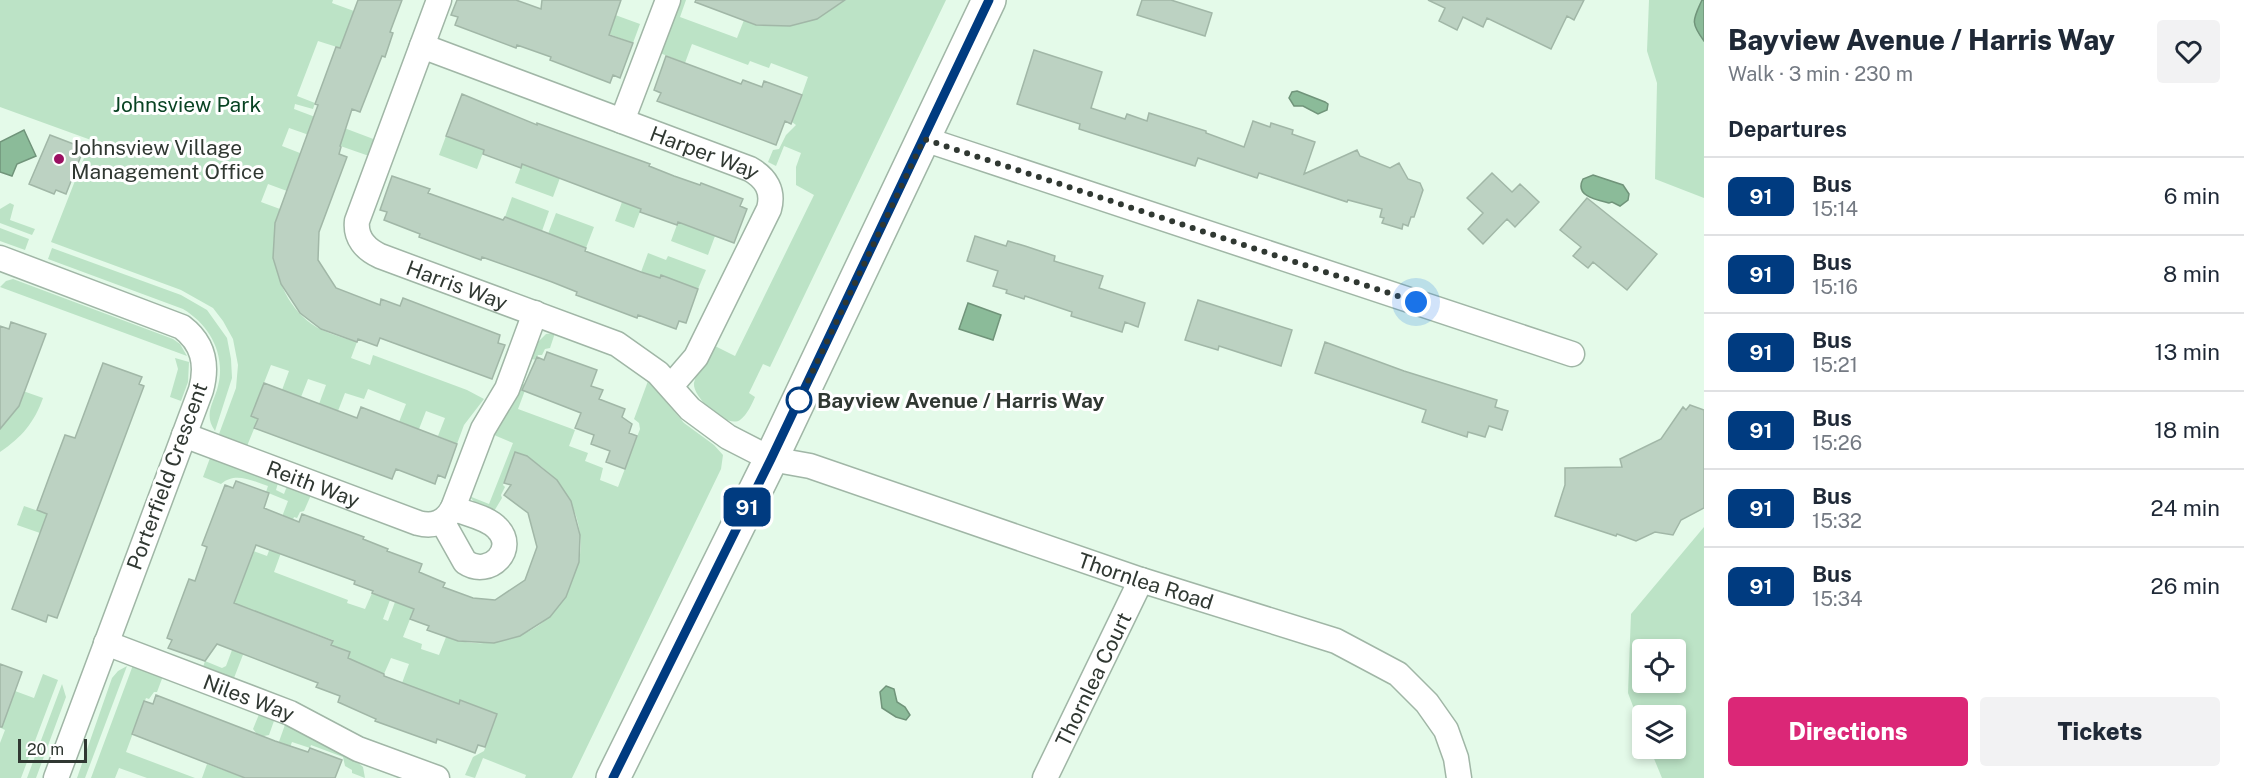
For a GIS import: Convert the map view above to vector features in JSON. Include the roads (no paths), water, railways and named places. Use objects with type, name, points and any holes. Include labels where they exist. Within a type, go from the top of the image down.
[{"type":"main road","points":[[613,778],[771,459],[989,0]]},
{"type":"street","name":"Harris Way","points":[[439,0],[359,215],[356,227],[360,239],[368,249],[380,256],[625,349],[658,373],[690,408],[712,426],[771,459]]},
{"type":"street","points":[[622,121],[668,0]]},
{"type":"street","name":"Harper Way","points":[[422,46],[750,169],[764,180],[771,196],[770,209],[705,342],[696,357],[671,386]]},
{"type":"street","points":[[924,139],[1572,354]]},
{"type":"street","name":"Porterfield Crescent","points":[[0,258],[177,324],[191,334],[200,348],[205,370],[201,390],[56,778]]},
{"type":"street","name":"Reith Way","points":[[184,435],[418,523],[435,524],[448,515],[483,429],[507,389],[535,313]]},
{"type":"street","name":"Thornlea Road","points":[[771,459],[810,466],[1141,580],[1336,641],[1398,674],[1427,703],[1446,730],[1456,758],[1459,778]]},
{"type":"street","name":"Thornlea Court","points":[[1045,778],[1141,580]]},
{"type":"street","name":"Niles Way","points":[[106,643],[290,713],[348,745],[383,769],[437,778]]},
{"type":"place","name":"Johnsview Village Management Office","points":[[59,159]]},
{"type":"place","name":"Bayview Avenue / Harris Way","points":[[799,400]]},
{"type":"park label","name":"Johnsview Park","points":[[187,104]]}]
